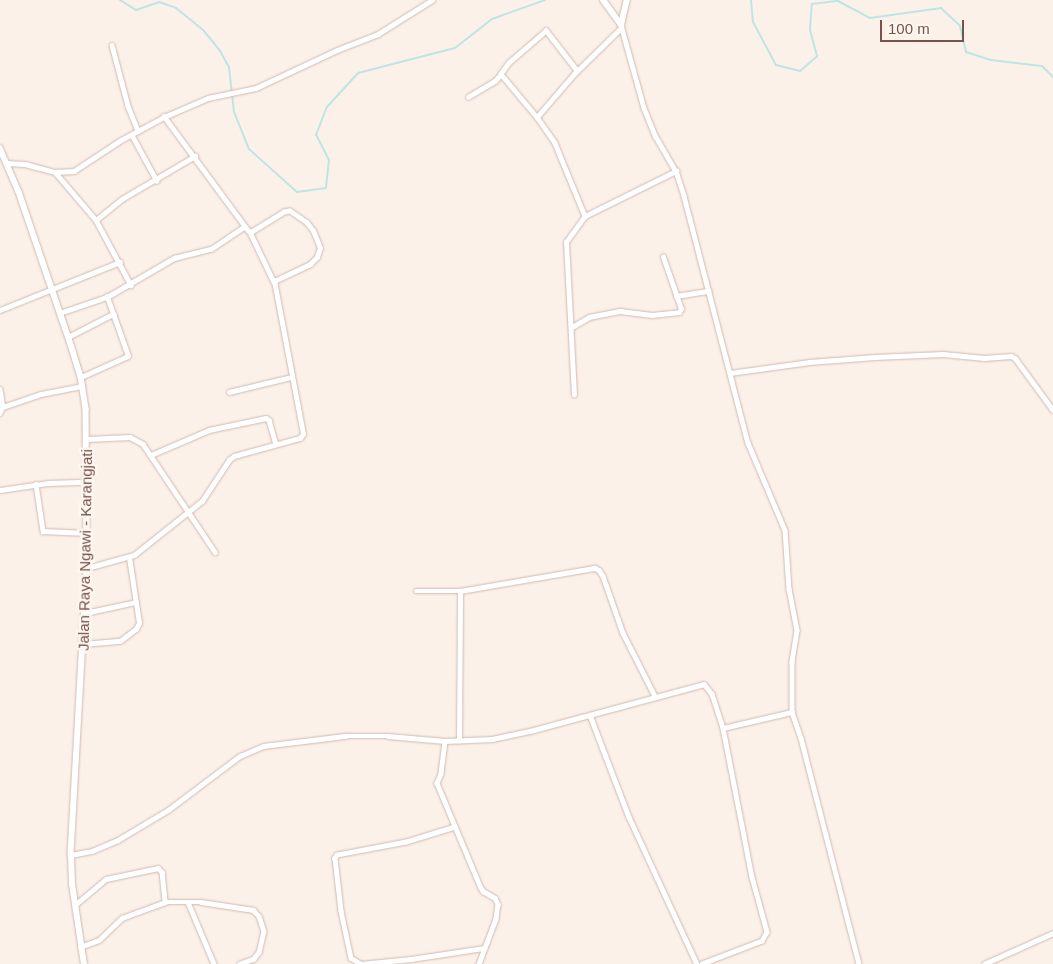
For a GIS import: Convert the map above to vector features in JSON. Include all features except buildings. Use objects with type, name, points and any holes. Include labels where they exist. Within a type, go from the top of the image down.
[{"type":"main road","points":[[604,2],[621,27]]},
{"type":"main road","name":"Jalan Raya Ngawi - Karangjati","points":[[71,854],[75,905],[84,964]]},
{"type":"street","points":[[7,163],[25,164],[64,173],[80,169],[111,146],[164,117],[198,102],[256,88],[378,34],[432,0]]},
{"type":"street","points":[[627,0],[621,27],[644,108],[656,137],[676,171],[748,443],[785,530],[789,589],[797,630],[792,662],[792,712],[801,738],[859,964]]},
{"type":"street","points":[[537,116],[577,71],[621,27]]},
{"type":"street","points":[[468,97],[490,84],[509,63],[546,31],[577,71]]},
{"type":"street","points":[[112,45],[128,106],[138,131]]},
{"type":"street","points":[[501,74],[537,116],[555,143],[585,216]]},
{"type":"street","points":[[87,568],[129,558],[189,512],[208,494],[229,460],[242,453],[300,438],[303,434],[274,282],[250,232],[244,227],[195,156],[164,117]]},
{"type":"street","points":[[132,135],[157,180]]},
{"type":"street","name":"Jalan Raya Ngawi - Karangjati","points":[[0,148],[60,313],[81,377],[82,386],[87,439],[87,568],[71,854]]},
{"type":"street","points":[[96,220],[122,199],[195,156]]},
{"type":"street","points":[[574,395],[572,327],[565,248],[570,236],[585,216],[676,171]]},
{"type":"street","points":[[55,172],[96,220],[131,285]]},
{"type":"street","points":[[250,232],[284,212],[290,211],[307,223],[313,231],[320,248],[317,258],[310,264],[276,279],[274,282]]},
{"type":"street","points":[[60,313],[107,298],[174,258],[211,249],[244,227]]},
{"type":"street","points":[[572,327],[589,317],[620,311],[652,315],[678,313],[681,309],[663,257]]},
{"type":"street","points":[[0,310],[120,262]]},
{"type":"street","points":[[676,296],[709,292]]},
{"type":"street","points":[[81,377],[128,356],[107,298]]},
{"type":"street","points":[[68,337],[113,314]]},
{"type":"street","points":[[730,374],[809,362],[875,357],[943,354],[984,358],[1011,356],[1015,358],[1053,410]]},
{"type":"street","points":[[229,392],[291,377]]},
{"type":"street","points":[[0,413],[3,408],[41,394],[82,386]]},
{"type":"street","points":[[0,388],[3,408]]},
{"type":"street","points":[[151,455],[209,430],[266,418],[269,420],[276,444]]},
{"type":"street","points":[[87,439],[130,437],[143,444],[215,552]]},
{"type":"street","points":[[0,490],[36,484],[86,482]]},
{"type":"street","points":[[36,484],[43,531],[87,533]]},
{"type":"street","points":[[83,644],[120,640],[130,635],[138,623],[129,558]]},
{"type":"street","points":[[416,591],[460,591],[595,568],[603,576],[623,633],[655,696]]},
{"type":"street","points":[[459,741],[460,591]]},
{"type":"street","points":[[85,613],[136,602]]},
{"type":"street","points":[[71,854],[92,851],[118,840],[168,810],[240,756],[263,746],[346,736],[388,736],[445,741],[492,739],[706,684],[712,694],[723,728],[752,877],[767,932],[762,941],[702,964]]},
{"type":"street","points":[[723,728],[792,712]]},
{"type":"street","points":[[590,715],[629,817],[697,964]]},
{"type":"street","points":[[445,741],[441,774],[437,783],[480,886],[484,892],[495,898],[498,904],[496,919],[479,964]]},
{"type":"street","points":[[349,964],[351,958],[340,903],[335,858],[337,855],[406,842],[455,827]]},
{"type":"street","points":[[75,905],[96,886],[114,876],[158,868],[162,872],[165,902]]},
{"type":"street","points":[[80,947],[99,940],[122,918],[165,902],[188,902],[253,910],[259,916],[264,932],[259,952],[254,959],[240,964]]},
{"type":"street","points":[[188,902],[214,964]]},
{"type":"street","points":[[984,964],[1053,934]]},
{"type":"street","points":[[351,958],[361,964],[484,948]]},
{"type":"waterway","points":[[120,0],[136,10],[159,2],[176,8],[204,31],[220,51],[229,67],[234,112],[249,149],[297,192],[326,188],[329,160],[316,135],[327,107],[358,73],[455,48],[492,19],[545,0]]},
{"type":"waterway","points":[[751,0],[753,22],[776,65],[800,71],[817,56],[810,30],[812,4],[838,1],[870,18],[941,8],[960,26],[966,52],[991,60],[1042,66],[1053,77]]}]
